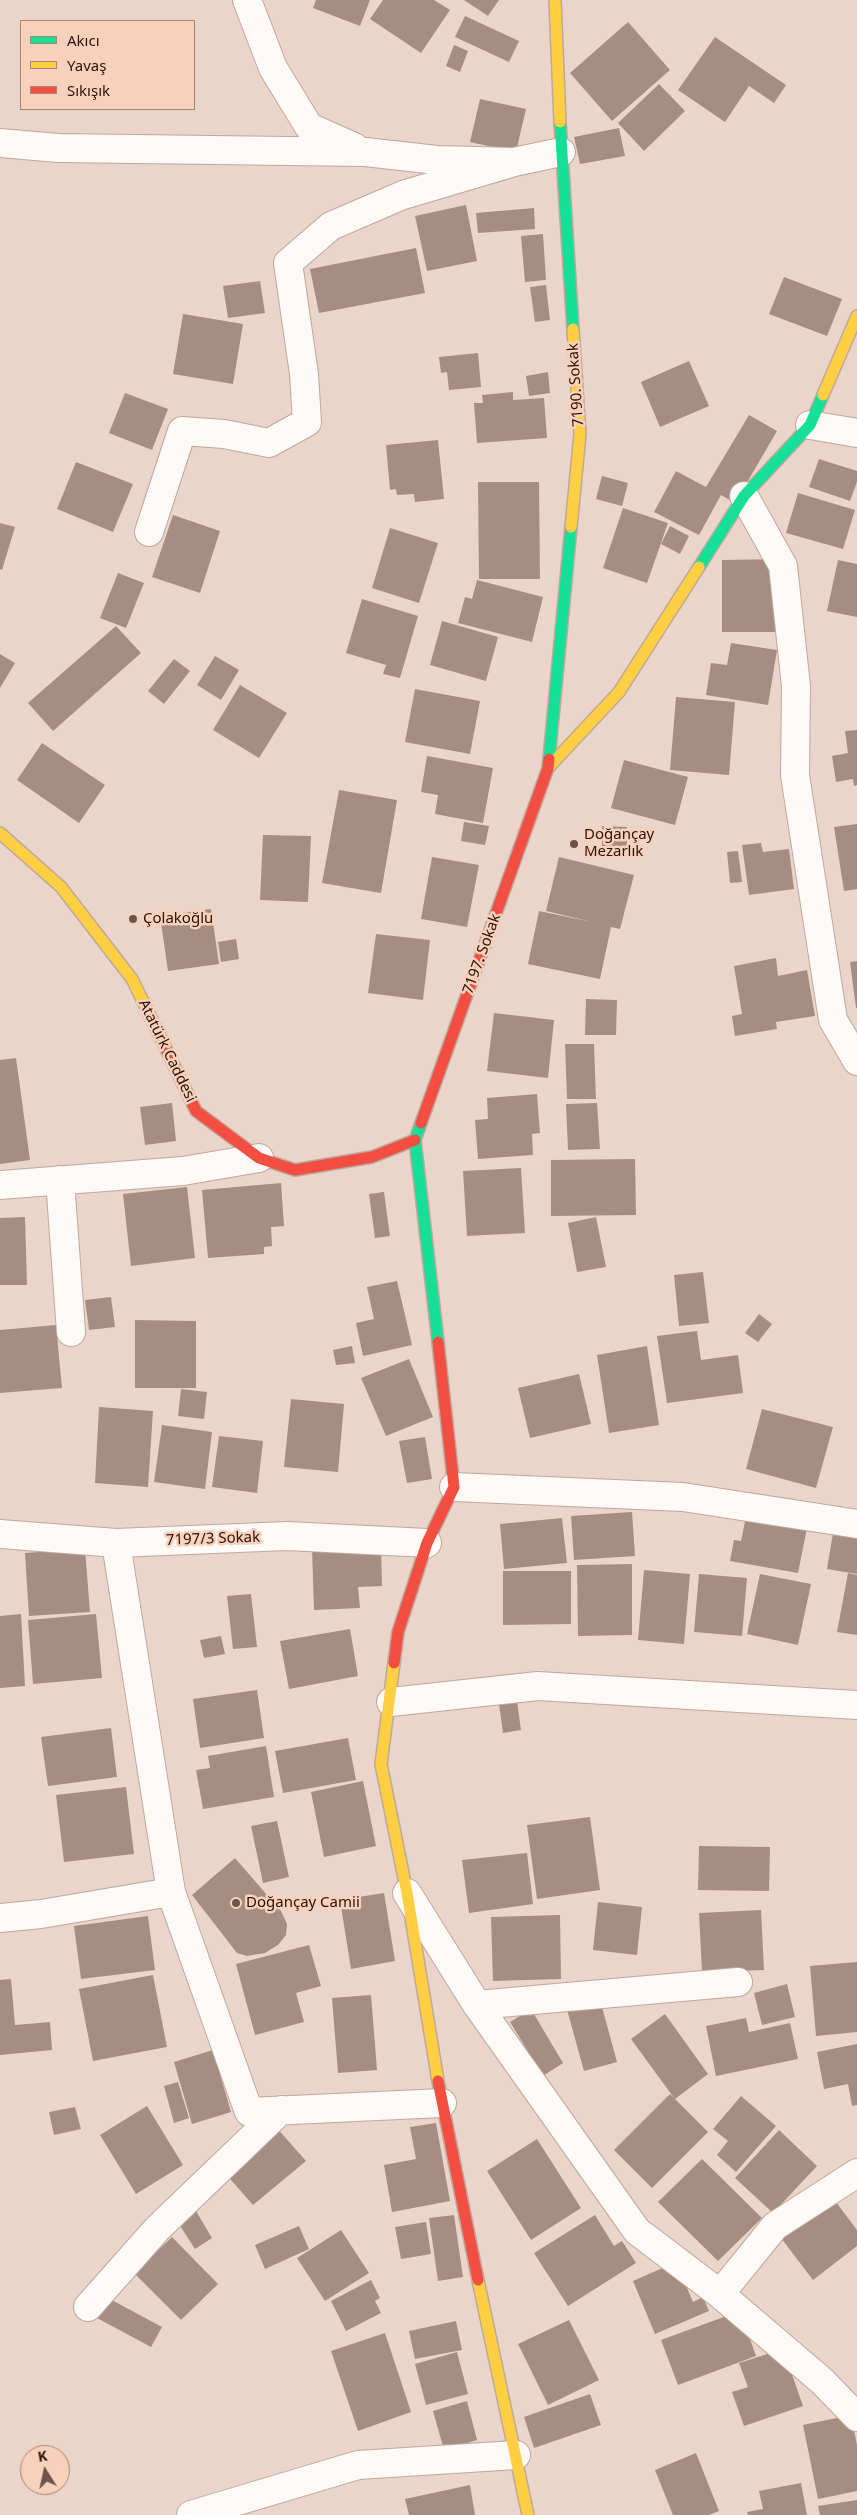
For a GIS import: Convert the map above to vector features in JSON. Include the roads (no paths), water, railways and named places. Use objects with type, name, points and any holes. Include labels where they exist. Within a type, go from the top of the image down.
[{"type":"street","points":[[247,0],[273,68],[309,127],[365,152]]},
{"type":"street","name":"7190. Sokak","points":[[548,768],[580,434],[561,152],[555,0]]},
{"type":"street","points":[[0,143],[58,148],[365,152],[437,160],[514,162]]},
{"type":"street","points":[[149,532],[182,431],[224,434],[269,443],[307,422],[304,374],[288,264],[331,226],[403,195],[514,162],[561,152]]},
{"type":"street","points":[[548,768],[619,692],[744,496],[810,425],[857,316]]},
{"type":"street","points":[[810,425],[857,433]]},
{"type":"street","points":[[744,496],[783,566],[796,686],[794,775],[833,1020],[857,1061]]},
{"type":"street","name":"7197. Sokak","points":[[415,1140],[548,768]]},
{"type":"street","name":"Atatürk Caddesi","points":[[0,833],[61,887],[132,979],[196,1111],[259,1158],[295,1170],[372,1157],[415,1140]]},
{"type":"street","points":[[415,1140],[454,1487],[427,1544],[398,1632],[381,1764],[407,1894],[442,2103],[528,2515]]},
{"type":"street","points":[[0,1185],[183,1171],[259,1158]]},
{"type":"street","points":[[60,1180],[71,1332]]},
{"type":"street","points":[[454,1487],[683,1496],[857,1524]]},
{"type":"street","name":"7197/3 Sokak","points":[[0,1534],[116,1543],[287,1536],[427,1544]]},
{"type":"street","points":[[116,1543],[171,1892],[249,2112],[442,2103]]},
{"type":"street","points":[[390,1702],[538,1686],[857,1705]]},
{"type":"street","points":[[0,1918],[41,1914],[171,1892]]},
{"type":"street","points":[[407,1894],[477,2005],[637,2230],[720,2294],[822,2381],[857,2417]]},
{"type":"street","points":[[477,2005],[738,1982]]},
{"type":"street","points":[[88,2307],[157,2229],[281,2110]]},
{"type":"street","points":[[720,2294],[775,2226],[857,2173]]},
{"type":"street","points":[[191,2515],[358,2465],[516,2455]]},
{"type":"place","name":"Doğançay Mezarlık","points":[[574,844]]},
{"type":"place","name":"Çolakoğlu","points":[[133,919]]},
{"type":"place","name":"Doğançay Camii","points":[[236,1903]]}]
